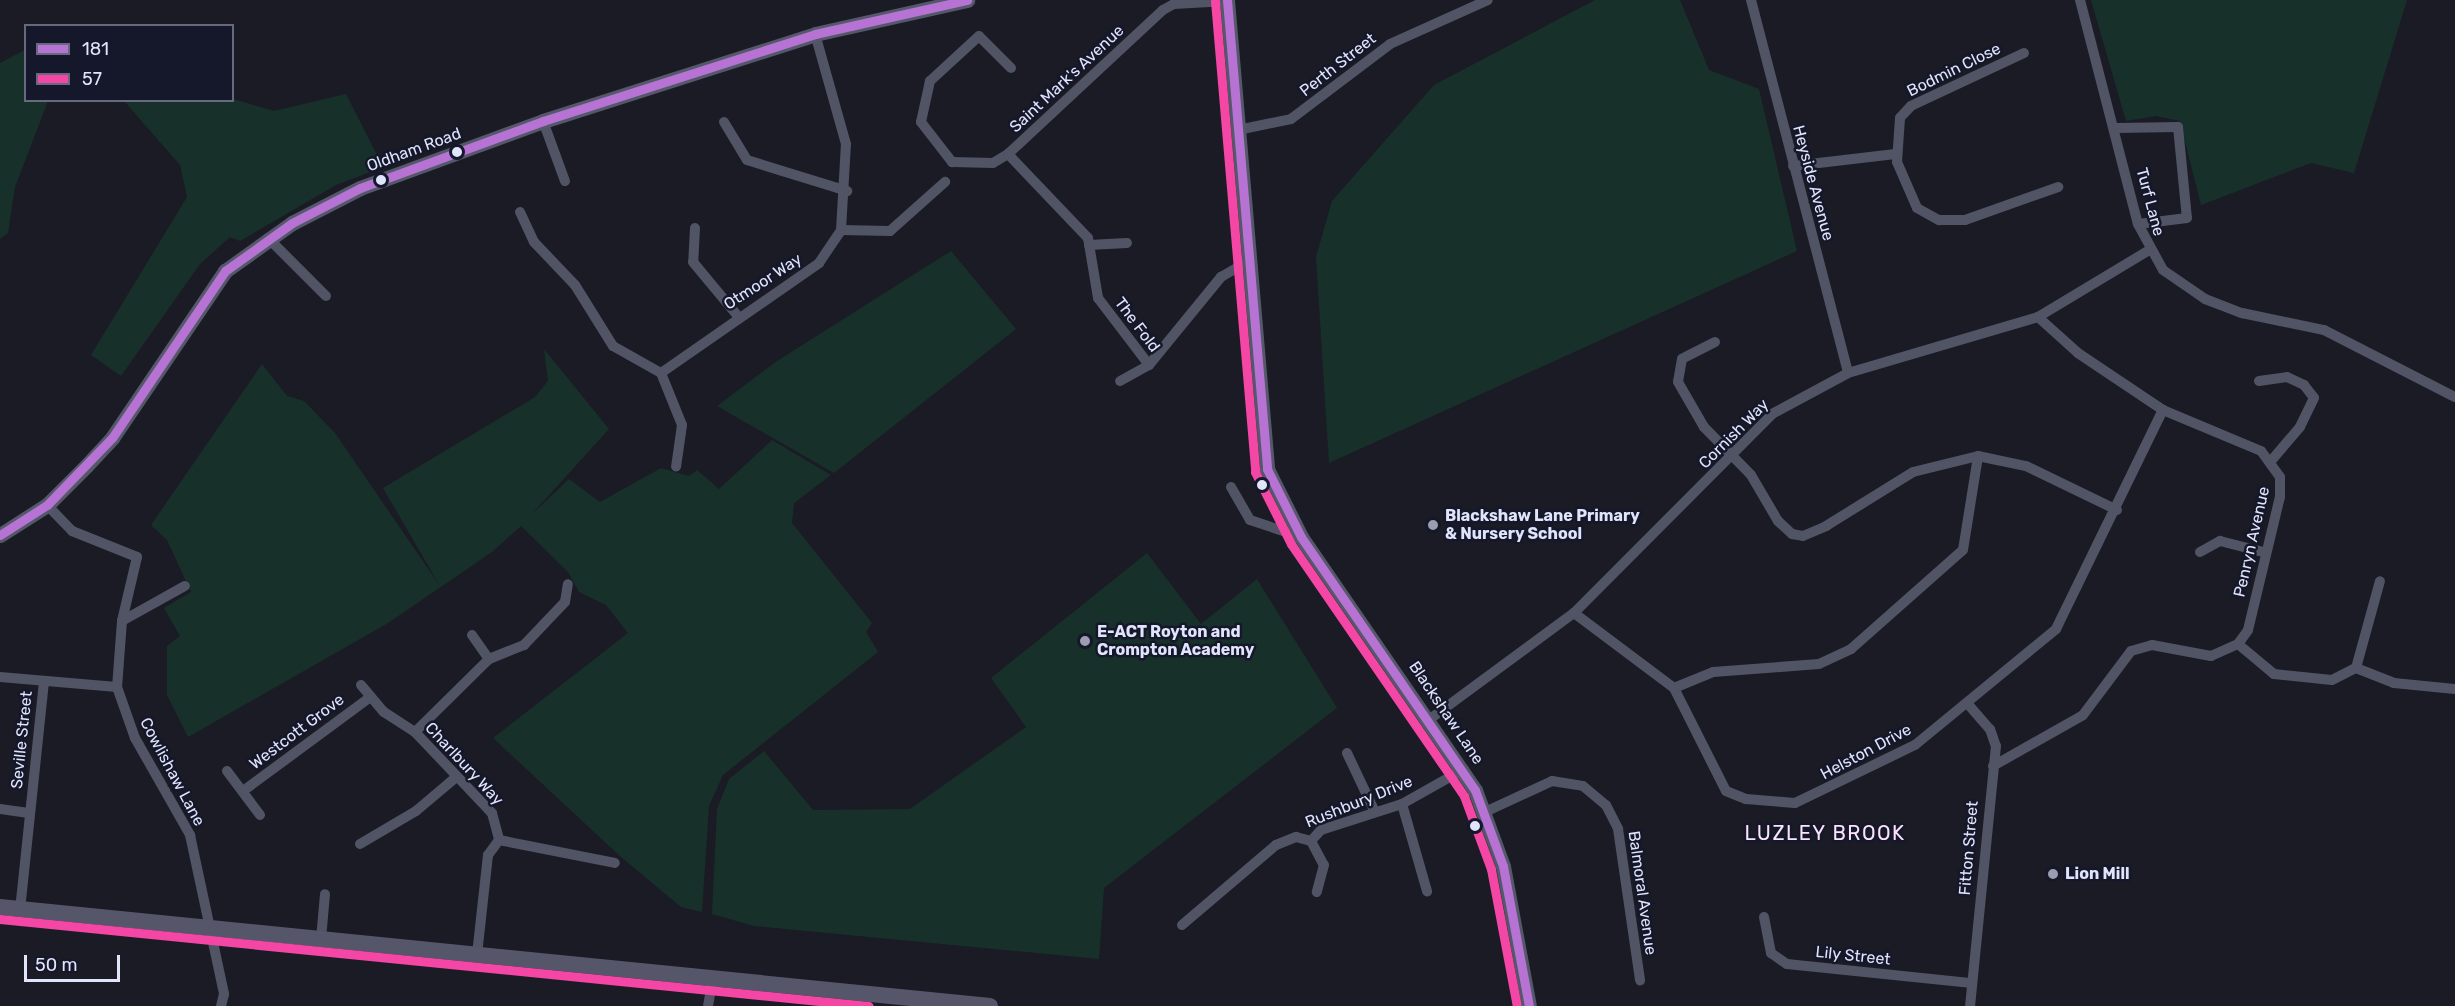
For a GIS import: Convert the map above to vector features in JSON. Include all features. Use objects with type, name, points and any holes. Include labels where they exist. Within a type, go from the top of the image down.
[{"type":"main road","name":"Oldham Road","points":[[0,535],[46,505],[112,438],[225,271],[268,238],[360,188],[543,121],[815,34],[925,4],[967,0]]},
{"type":"main road","points":[[1227,0],[1250,260]]},
{"type":"main road","name":"Blackshaw Lane","points":[[1250,260],[1267,469],[1301,537],[1464,769],[1485,812],[1503,867],[1529,1006]]},
{"type":"main road","points":[[0,907],[990,1006]]},
{"type":"street","name":"Saint Mark's Avenue","points":[[1011,68],[980,36],[930,81],[919,113],[952,162],[993,163],[1008,154],[1163,10],[1174,4],[1227,0]]},
{"type":"street","name":"Perth Street","points":[[1238,130],[1291,119],[1390,44],[1488,0]]},
{"type":"street","name":"Heyside Avenue","points":[[1751,0],[1848,373]]},
{"type":"street","name":"Turf Lane","points":[[2080,0],[2117,128],[2138,224],[2148,251],[2163,270],[2205,299],[2242,313],[2324,330],[2455,398]]},
{"type":"street","name":"Otmoor Way","points":[[661,373],[737,315],[819,264],[841,230],[847,190],[846,144],[815,34]]},
{"type":"street","name":"Bodmin Close","points":[[1895,154],[1900,118],[1911,106],[2024,53]]},
{"type":"street","points":[[543,121],[565,181]]},
{"type":"street","points":[[724,122],[747,160],[847,190]]},
{"type":"street","points":[[2117,128],[2178,127],[2187,218],[2138,224]]},
{"type":"street","points":[[1008,154],[1089,242],[1127,243]]},
{"type":"street","points":[[1793,166],[1895,154],[1917,208],[1939,220],[1965,220],[2058,187]]},
{"type":"street","points":[[841,230],[891,231],[945,182]]},
{"type":"street","points":[[520,212],[534,242],[575,285],[613,346],[661,373],[682,425],[676,467]]},
{"type":"street","points":[[695,228],[693,262],[737,315]]},
{"type":"street","points":[[268,238],[326,296]]},
{"type":"street","name":"The Fold","points":[[1089,242],[1098,298],[1149,365],[1120,381]]},
{"type":"street","name":"Cornish Way","points":[[1430,719],[1574,613],[1772,414],[1848,373],[2038,317],[2148,251]]},
{"type":"street","points":[[1149,365],[1221,277],[1250,260]]},
{"type":"street","points":[[2038,317],[2078,353],[2163,410],[2261,451],[2271,461],[2300,427],[2314,398],[2304,385],[2287,377],[2259,381]]},
{"type":"street","points":[[1715,342],[1682,359],[1676,374],[1704,427],[1731,454],[1783,528],[1803,536],[1913,472],[1978,456],[2026,466],[2117,510]]},
{"type":"street","name":"Helston Drive","points":[[1574,613],[1674,688],[1726,791],[1780,804],[1819,794],[1915,745],[2056,629],[2117,510],[2163,410]]},
{"type":"street","points":[[1674,688],[1713,672],[1819,664],[1851,649],[1963,550],[1978,456]]},
{"type":"street","name":"Penryn Avenue","points":[[2238,644],[2248,630],[2263,552],[2281,486],[2271,461]]},
{"type":"street","points":[[1231,487],[1250,520],[1301,537]]},
{"type":"street","name":"Cowlishaw Lane","points":[[46,505],[72,531],[137,557],[122,621],[117,687],[135,738],[189,835],[224,994],[221,1006]]},
{"type":"street","points":[[2200,552],[2220,541],[2263,552]]},
{"type":"street","points":[[1993,766],[2082,715],[2131,651],[2152,645],[2211,656],[2238,644],[2274,674],[2332,681],[2356,668],[2380,580]]},
{"type":"street","points":[[415,732],[489,659],[524,645],[566,602],[568,584]]},
{"type":"street","points":[[122,621],[185,586]]},
{"type":"street","points":[[472,635],[489,659]]},
{"type":"street","points":[[2356,668],[2394,683],[2455,689]]},
{"type":"street","points":[[0,677],[117,687]]},
{"type":"street","name":"Seville Street","points":[[20,910],[44,682]]},
{"type":"street","name":"Charlbury Way","points":[[361,685],[369,698],[415,732],[455,778],[492,813],[500,840]]},
{"type":"street","name":"Westcott Grove","points":[[243,791],[369,698]]},
{"type":"street","name":"Fitton Street","points":[[1967,703],[1990,729],[1996,746],[1970,1006]]},
{"type":"street","points":[[1347,753],[1374,810]]},
{"type":"street","name":"Rushbury Drive","points":[[1182,925],[1276,845],[1296,837],[1311,841],[1321,830],[1374,810],[1402,804],[1464,769]]},
{"type":"street","name":"Westcott Grove","points":[[227,771],[260,815]]},
{"type":"street","points":[[360,844],[416,811],[455,778]]},
{"type":"street","name":"Balmoral Avenue","points":[[1485,812],[1552,782],[1583,786],[1606,806],[1618,829],[1640,980]]},
{"type":"street","points":[[1402,804],[1427,891]]},
{"type":"street","points":[[0,809],[29,813]]},
{"type":"street","points":[[477,955],[488,855],[500,840],[615,863]]},
{"type":"street","points":[[1311,841],[1324,865],[1317,892]]},
{"type":"street","points":[[321,939],[325,894]]},
{"type":"street","name":"Lily Street","points":[[1764,917],[1771,953],[1787,964],[1972,983]]},
{"type":"street","points":[[708,1006],[713,978]]},
{"type":"green space","points":[[1595,0],[1680,0],[1709,70],[1759,89],[1797,251],[1329,463],[1316,257],[1332,201],[1434,85]]},
{"type":"green space","points":[[2091,0],[2407,0],[2354,173],[2311,163],[2201,205],[2180,121],[2156,116],[2126,121]]},
{"type":"green space","points":[[24,51],[24,102],[48,102],[15,187],[8,233],[0,239],[0,63]]},
{"type":"green space","points":[[346,94],[383,167],[336,185],[240,241],[230,237],[200,264],[121,376],[91,355],[187,197],[180,165],[125,102],[234,102],[234,99],[274,111]]},
{"type":"green space","points":[[951,251],[1016,329],[834,473],[717,406],[777,361]]},
{"type":"green space","points":[[544,349],[609,429],[531,515],[569,479],[600,502],[661,468],[689,476],[697,470],[719,489],[772,440],[831,475],[794,503],[792,523],[872,623],[866,632],[878,652],[723,775],[709,806],[702,912],[681,907],[621,857],[493,738],[628,633],[606,605],[579,592],[568,572],[521,526],[492,552],[388,623],[188,737],[167,695],[167,646],[180,636],[164,608],[191,592],[167,540],[151,525],[262,364],[287,396],[304,401],[335,433],[440,586],[383,488],[535,397],[548,381]]},
{"type":"green space","points":[[1147,553],[1201,624],[1257,579],[1337,708],[1104,888],[1099,959],[754,926],[712,914],[717,809],[729,779],[764,751],[813,810],[910,809],[1026,727],[991,678]]},
{"type":"transit line","name":"181","points":[[0,535],[47,505],[112,438],[225,271],[292,223],[360,188],[543,121],[815,34],[967,0]]},
{"type":"transit line","name":"181","points":[[1227,0],[1267,469],[1301,537],[1475,790],[1503,866],[1529,1006]]},
{"type":"transit line","name":"57","points":[[1215,1],[1255,472],[1291,544],[1464,796],[1491,869],[1517,1006]]},
{"type":"transit line","name":"57","points":[[0,919],[869,1006]]},
{"type":"place","name":"Blackshaw Lane Primary & Nursery School","points":[[1433,525]]},
{"type":"place","name":"E-ACT Royton and Crompton Academy","points":[[1085,641]]},
{"type":"place","name":"Lion Mill","points":[[2053,874]]},
{"type":"district","name":"LUZLEY BROOK","points":[[1825,833]]}]
